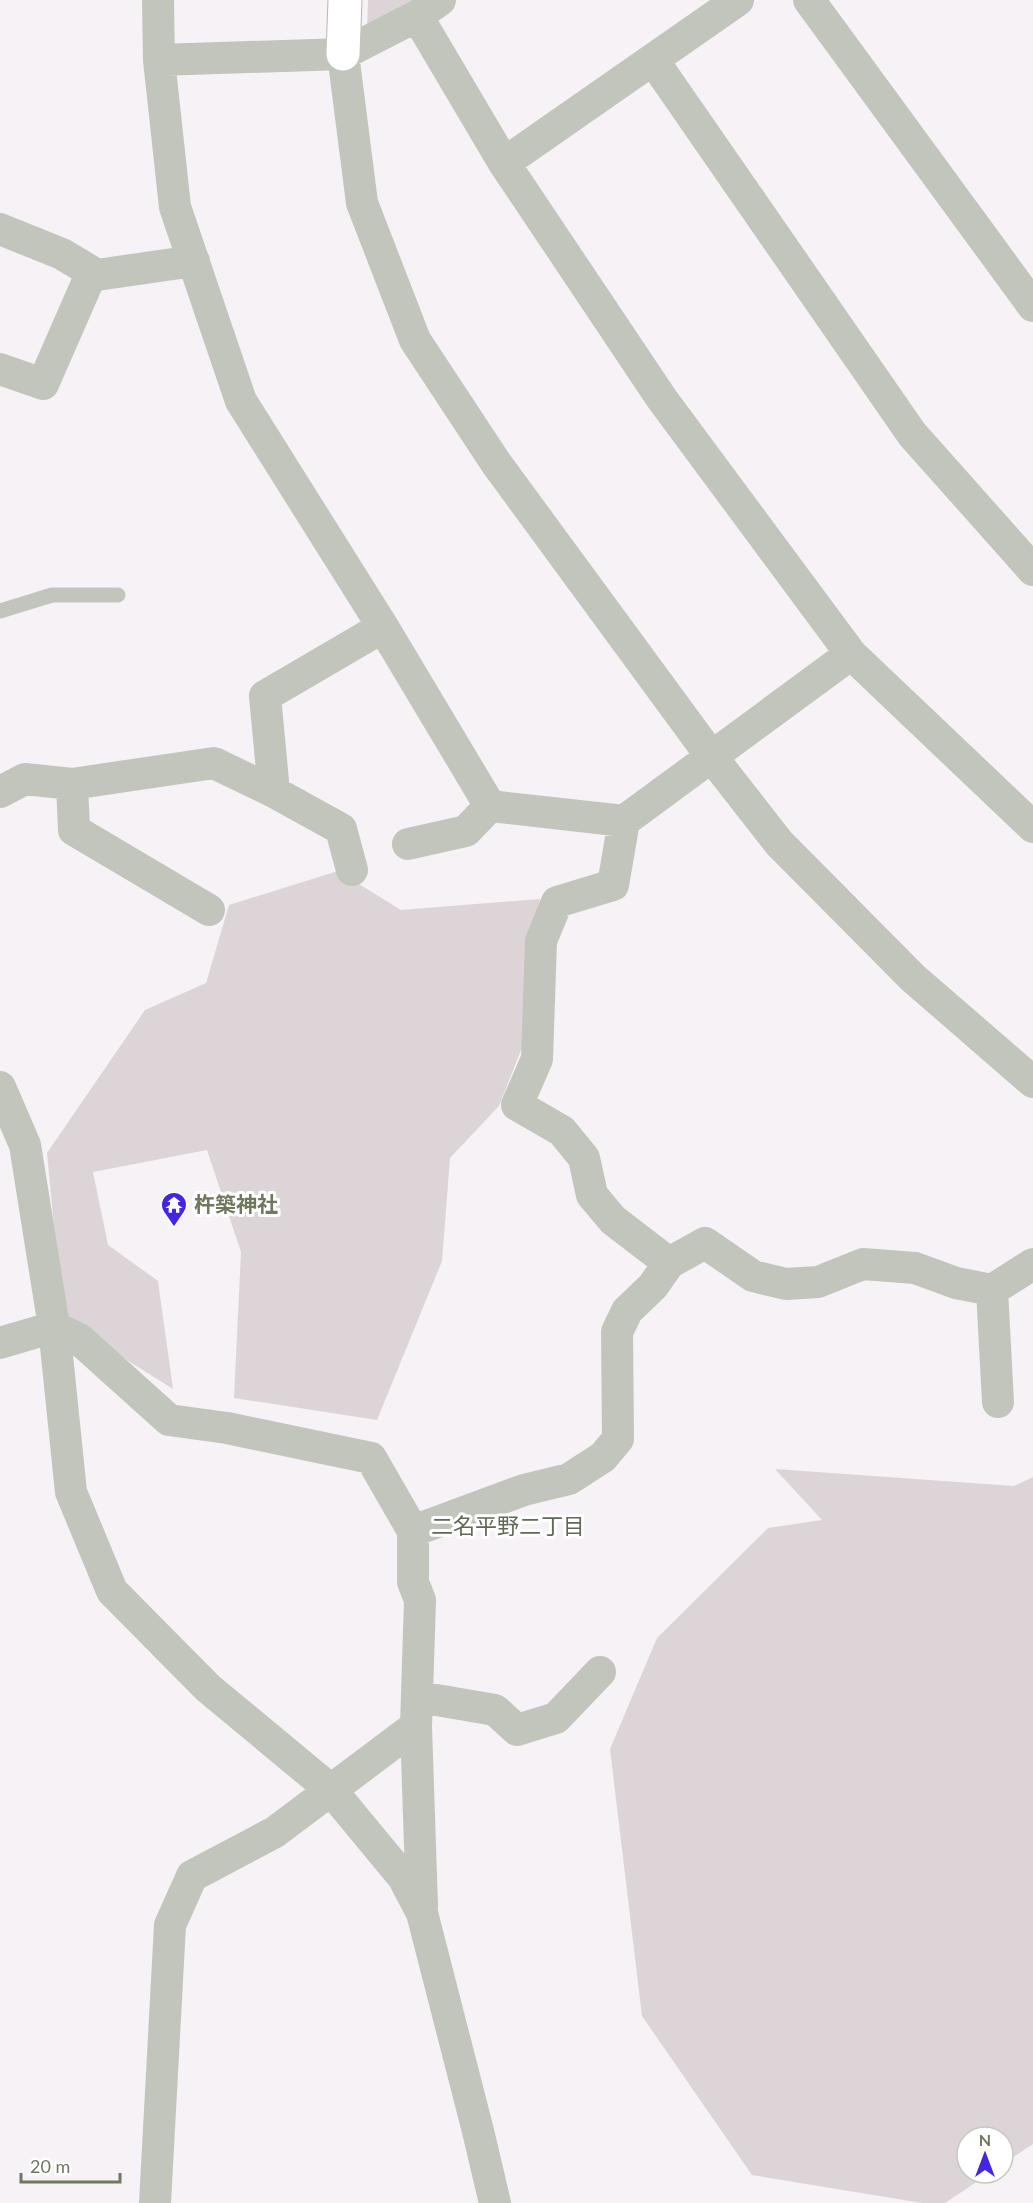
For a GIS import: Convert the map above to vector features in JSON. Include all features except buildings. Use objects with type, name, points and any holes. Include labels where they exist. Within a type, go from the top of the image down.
[{"type":"street","points":[[158,0],[159,60],[175,207],[241,401],[383,627],[490,806]]},
{"type":"street","points":[[345,0],[343,54],[362,203],[415,340],[496,462],[711,756],[779,843],[913,978],[1033,1082]]},
{"type":"street","points":[[504,163],[738,0]]},
{"type":"street","points":[[809,0],[1033,306]]},
{"type":"street","points":[[159,60],[343,54],[429,8],[504,163],[662,399],[851,654],[1033,827]]},
{"type":"street","points":[[653,60],[912,434],[1033,570]]},
{"type":"street","points":[[0,229],[62,254],[97,275],[194,261]]},
{"type":"street","points":[[0,369],[43,384],[92,272]]},
{"type":"street","points":[[274,792],[265,696],[383,627]]},
{"type":"street","points":[[490,806],[624,821],[851,654]]},
{"type":"street","points":[[0,792],[25,779],[72,784],[214,763],[274,792],[341,829],[352,870]]},
{"type":"street","points":[[72,784],[74,831],[209,910]]},
{"type":"street","points":[[408,844],[466,831],[490,806]]},
{"type":"street","points":[[624,821],[613,885],[557,902],[542,941],[537,1059],[517,1105],[562,1131],[584,1158],[592,1195],[613,1220],[669,1263]]},
{"type":"street","points":[[0,1087],[25,1145],[54,1327],[71,1492],[112,1591],[208,1688],[331,1790],[403,1877],[422,1914],[495,2203]]},
{"type":"street","points":[[413,1531],[524,1490],[569,1479],[603,1457],[618,1439],[617,1332],[627,1311],[653,1286],[669,1263],[705,1243],[753,1276],[786,1284],[818,1282],[863,1264],[915,1268],[956,1283],[992,1290],[1033,1264]]},
{"type":"street","points":[[992,1290],[998,1402]]},
{"type":"street","points":[[0,1343],[54,1327],[79,1339],[169,1420],[227,1428],[371,1458],[413,1531],[413,1582],[420,1600],[418,1711],[422,1914]]},
{"type":"street","points":[[156,2203],[170,1924],[192,1876],[275,1832],[331,1790],[418,1711],[495,1710],[517,1730],[556,1718],[600,1672]]},
{"type":"lane","points":[[0,611],[52,595],[118,595]]},
{"type":"shaded area","points":[[368,0],[412,0],[367,33]]},
{"type":"shaded area","points":[[338,871],[401,910],[540,899],[523,1045],[499,1106],[450,1158],[442,1261],[377,1420],[234,1398],[241,1252],[207,1150],[93,1172],[108,1245],[158,1281],[173,1389],[63,1320],[47,1153],[145,1010],[206,983],[229,905]]},
{"type":"shaded area","points":[[775,1469],[1014,1486],[1033,1477],[1033,2144],[1015,2156],[1015,2125],[955,2125],[955,2185],[972,2185],[945,2203],[922,2203],[752,2175],[642,2016],[610,1749],[657,1638],[768,1528],[822,1520]]},
{"type":"place","name":"杵築神社","points":[[174,1228]]},
{"type":"district","name":"二名平野二丁目","points":[[508,1526]]}]
